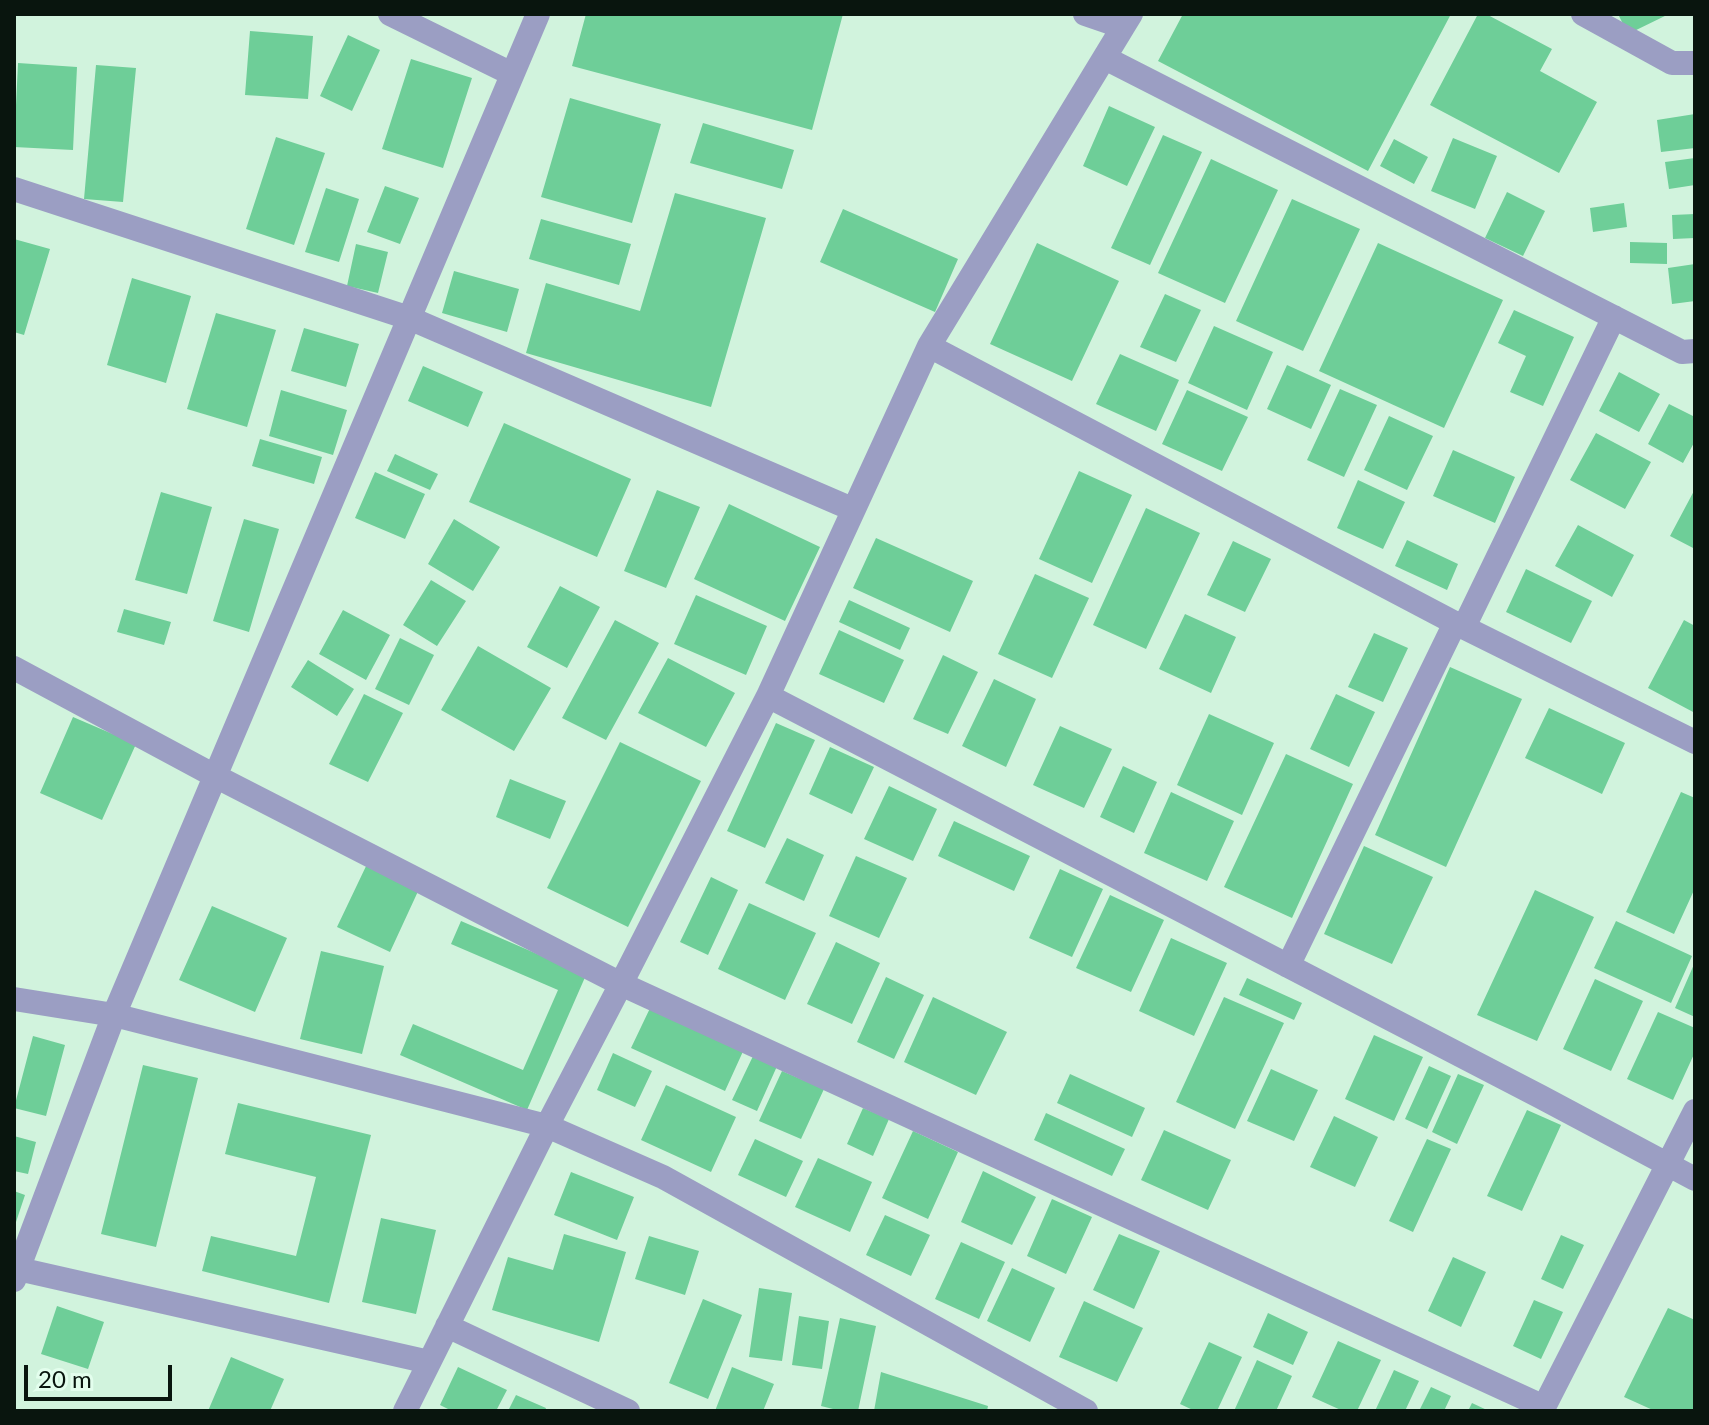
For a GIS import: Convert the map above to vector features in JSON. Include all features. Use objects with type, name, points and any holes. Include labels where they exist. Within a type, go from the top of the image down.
[{"type":"street","points":[[390,14],[512,74]]},
{"type":"street","points":[[429,1362],[15,1273],[114,1015],[538,14]]},
{"type":"street","points":[[405,1411],[547,1126],[768,696],[929,346],[1127,20],[1085,14]]},
{"type":"street","points":[[1583,14],[1672,63],[1695,63]]},
{"type":"street","points":[[1105,58],[1682,352],[1695,351]]},
{"type":"street","points":[[14,189],[409,318],[852,509]]},
{"type":"street","points":[[1288,966],[1614,317]]},
{"type":"street","points":[[929,346],[1460,625],[1695,742]]},
{"type":"street","points":[[14,668],[215,776],[621,984],[1548,1409],[1695,1111]]},
{"type":"street","points":[[768,696],[1695,1179]]},
{"type":"street","points":[[14,999],[114,1015],[547,1126],[663,1177],[1086,1411]]},
{"type":"street","points":[[447,1326],[628,1411]]},
{"type":"building","points":[[586,14],[843,14],[812,130],[572,66]]},
{"type":"building","points":[[1183,14],[1451,14],[1368,171],[1158,61]]},
{"type":"building","points":[[1478,14],[1486,14],[1552,49],[1540,71],[1597,102],[1559,173],[1430,105]]},
{"type":"building","points":[[1618,14],[1669,14],[1628,34]]},
{"type":"building","points":[[250,31],[313,36],[308,99],[245,95]]},
{"type":"building","points":[[348,35],[380,50],[352,111],[320,96]]},
{"type":"building","points":[[411,59],[472,78],[443,168],[382,149]]},
{"type":"building","points":[[18,63],[77,67],[73,150],[14,147]]},
{"type":"building","points":[[96,65],[136,68],[123,202],[84,199]]},
{"type":"building","points":[[570,98],[661,124],[632,223],[541,197]]},
{"type":"building","points":[[1109,106],[1155,127],[1127,186],[1083,166]]},
{"type":"building","points":[[1695,114],[1695,148],[1661,152],[1657,120]]},
{"type":"building","points":[[703,123],[794,150],[782,189],[690,163]]},
{"type":"building","points":[[1163,135],[1202,152],[1150,265],[1111,248]]},
{"type":"building","points":[[276,137],[325,153],[294,245],[246,229]]},
{"type":"building","points":[[1453,138],[1497,156],[1475,209],[1431,191]]},
{"type":"building","points":[[1394,139],[1428,157],[1414,184],[1380,166]]},
{"type":"building","points":[[1695,158],[1695,185],[1669,189],[1665,162]]},
{"type":"building","points":[[1211,159],[1278,190],[1225,303],[1158,273]]},
{"type":"building","points":[[385,186],[419,198],[400,244],[367,232]]},
{"type":"building","points":[[326,188],[359,199],[339,262],[305,252]]},
{"type":"building","points":[[1507,192],[1545,211],[1523,256],[1485,238]]},
{"type":"building","points":[[675,193],[766,218],[711,407],[526,353],[546,283],[640,311]]},
{"type":"building","points":[[1292,199],[1360,229],[1303,351],[1236,321]]},
{"type":"building","points":[[1624,203],[1627,227],[1593,232],[1590,208]]},
{"type":"building","points":[[843,209],[958,259],[935,312],[820,262]]},
{"type":"building","points":[[1695,214],[1695,238],[1673,239],[1672,215]]},
{"type":"building","points":[[541,219],[631,244],[619,285],[529,259]]},
{"type":"building","points":[[14,239],[50,249],[24,335],[14,332]]},
{"type":"building","points":[[1630,242],[1667,243],[1667,264],[1630,263]]},
{"type":"building","points":[[1037,243],[1119,281],[1072,381],[990,344]]},
{"type":"building","points":[[1378,243],[1503,300],[1444,428],[1319,371]]},
{"type":"building","points":[[356,244],[388,252],[378,293],[347,286]]},
{"type":"building","points":[[1695,264],[1695,301],[1672,304],[1668,268]]},
{"type":"building","points":[[454,271],[519,289],[507,332],[442,313]]},
{"type":"building","points":[[132,278],[191,296],[166,383],[107,365]]},
{"type":"building","points":[[1165,294],[1201,310],[1176,362],[1140,347]]},
{"type":"building","points":[[1514,310],[1574,337],[1543,406],[1510,392],[1526,356],[1498,343]]},
{"type":"building","points":[[216,313],[276,330],[247,427],[187,409]]},
{"type":"building","points":[[1214,326],[1273,352],[1247,410],[1188,383]]},
{"type":"building","points":[[304,328],[359,344],[346,387],[291,371]]},
{"type":"building","points":[[1120,354],[1179,380],[1156,431],[1096,404]]},
{"type":"building","points":[[1287,365],[1331,385],[1311,429],[1267,409]]},
{"type":"building","points":[[423,366],[483,392],[468,427],[408,401]]},
{"type":"building","points":[[1619,372],[1660,394],[1639,432],[1599,411]]},
{"type":"building","points":[[1340,389],[1377,405],[1344,477],[1307,460]]},
{"type":"building","points":[[281,390],[347,410],[333,455],[269,436]]},
{"type":"building","points":[[1187,390],[1248,417],[1222,471],[1162,444]]},
{"type":"building","points":[[1669,404],[1695,417],[1695,441],[1683,463],[1648,444]]},
{"type":"building","points":[[1389,416],[1433,436],[1407,490],[1364,470]]},
{"type":"building","points":[[504,423],[631,479],[597,557],[469,502]]},
{"type":"building","points":[[1596,433],[1651,462],[1625,509],[1570,480]]},
{"type":"building","points":[[260,439],[322,457],[314,484],[252,466]]},
{"type":"building","points":[[1453,450],[1515,477],[1495,523],[1433,496]]},
{"type":"building","points":[[395,454],[438,474],[430,490],[387,471]]},
{"type":"building","points":[[1079,471],[1132,495],[1092,583],[1039,559]]},
{"type":"building","points":[[375,472],[425,494],[405,539],[355,518]]},
{"type":"building","points":[[1358,480],[1405,502],[1383,549],[1337,528]]},
{"type":"building","points":[[1695,489],[1695,549],[1670,536]]},
{"type":"building","points":[[657,490],[700,507],[666,588],[624,571]]},
{"type":"building","points":[[161,492],[212,507],[187,594],[135,580]]},
{"type":"building","points":[[729,504],[820,547],[785,621],[694,579]]},
{"type":"building","points":[[1146,508],[1200,533],[1146,649],[1093,625]]},
{"type":"building","points":[[244,519],[279,529],[249,632],[213,621]]},
{"type":"building","points":[[454,519],[500,547],[473,591],[428,564]]},
{"type":"building","points":[[1578,525],[1634,555],[1612,597],[1555,566]]},
{"type":"building","points":[[876,538],[973,581],[950,632],[853,588]]},
{"type":"building","points":[[1407,540],[1458,564],[1447,590],[1395,566]]},
{"type":"building","points":[[1233,541],[1271,559],[1245,612],[1207,595]]},
{"type":"building","points":[[1526,569],[1592,601],[1571,643],[1506,612]]},
{"type":"building","points":[[1035,574],[1089,598],[1052,678],[998,654]]},
{"type":"building","points":[[431,580],[466,601],[437,646],[403,625]]},
{"type":"building","points":[[560,586],[600,607],[567,668],[527,647]]},
{"type":"building","points":[[696,595],[767,626],[746,675],[674,644]]},
{"type":"building","points":[[849,600],[910,628],[900,650],[839,622]]},
{"type":"building","points":[[124,609],[171,622],[164,645],[117,632]]},
{"type":"building","points":[[343,610],[390,635],[366,680],[319,654]]},
{"type":"building","points":[[1185,614],[1236,637],[1211,693],[1159,669]]},
{"type":"building","points":[[615,620],[659,643],[606,740],[562,718]]},
{"type":"building","points":[[1684,620],[1695,626],[1695,713],[1648,688]]},
{"type":"building","points":[[839,630],[904,660],[884,703],[819,674]]},
{"type":"building","points":[[1374,633],[1408,648],[1383,702],[1348,687]]},
{"type":"building","points":[[400,638],[434,655],[409,705],[375,689]]},
{"type":"building","points":[[478,646],[551,688],[514,751],[441,710]]},
{"type":"building","points":[[943,655],[978,672],[948,734],[913,719]]},
{"type":"building","points":[[668,658],[735,693],[706,747],[638,713]]},
{"type":"building","points":[[308,660],[354,689],[337,716],[291,687]]},
{"type":"building","points":[[1450,667],[1522,699],[1446,867],[1375,835]]},
{"type":"building","points":[[994,679],[1036,699],[1006,767],[962,746]]},
{"type":"building","points":[[364,694],[403,713],[368,782],[329,764]]},
{"type":"building","points":[[1336,694],[1375,712],[1349,767],[1310,749]]},
{"type":"building","points":[[1549,708],[1625,743],[1602,794],[1525,758]]},
{"type":"building","points":[[1209,714],[1274,743],[1242,815],[1177,785]]},
{"type":"building","points":[[73,717],[136,744],[102,820],[40,793]]},
{"type":"building","points":[[776,723],[815,740],[765,848],[727,831]]},
{"type":"building","points":[[1060,726],[1112,749],[1084,808],[1033,785]]},
{"type":"building","points":[[620,742],[701,781],[628,927],[547,888]]},
{"type":"building","points":[[830,747],[874,767],[852,814],[809,794]]},
{"type":"building","points":[[1286,754],[1353,784],[1292,918],[1224,887]]},
{"type":"building","points":[[1123,766],[1157,782],[1134,833],[1100,817]]},
{"type":"building","points":[[510,779],[566,801],[550,839],[496,817]]},
{"type":"building","points":[[889,786],[937,809],[913,861],[864,839]]},
{"type":"building","points":[[1171,792],[1234,821],[1207,881],[1144,853]]},
{"type":"building","points":[[1681,792],[1695,798],[1695,888],[1674,934],[1626,912]]},
{"type":"building","points":[[954,821],[1030,856],[1014,891],[938,856]]},
{"type":"building","points":[[787,838],[824,855],[804,901],[765,883]]},
{"type":"building","points":[[1364,846],[1433,877],[1392,964],[1324,934]]},
{"type":"building","points":[[856,856],[907,878],[879,938],[829,916]]},
{"type":"building","points":[[368,862],[420,887],[390,952],[337,927]]},
{"type":"building","points":[[1060,869],[1103,889],[1072,957],[1029,938]]},
{"type":"building","points":[[711,877],[738,890],[708,955],[680,942]]},
{"type":"building","points":[[1535,890],[1594,917],[1537,1041],[1477,1015]]},
{"type":"building","points":[[1110,895],[1164,920],[1131,992],[1076,968]]},
{"type":"building","points":[[749,903],[816,933],[785,1000],[718,969]]},
{"type":"building","points":[[212,906],[287,938],[255,1012],[179,980]]},
{"type":"building","points":[[461,921],[586,975],[527,1110],[400,1055],[413,1024],[523,1070],[558,990],[451,944]]},
{"type":"building","points":[[1616,921],[1692,956],[1671,1003],[1594,968]]},
{"type":"building","points":[[1171,938],[1227,963],[1194,1036],[1139,1011]]},
{"type":"building","points":[[836,942],[880,963],[852,1024],[807,1004]]},
{"type":"building","points":[[321,951],[384,966],[362,1054],[300,1039]]},
{"type":"building","points":[[1695,962],[1695,1017],[1675,1008]]},
{"type":"building","points":[[886,977],[924,995],[894,1059],[857,1042]]},
{"type":"building","points":[[1247,978],[1302,1003],[1294,1020],[1239,995]]},
{"type":"building","points":[[1595,979],[1643,1001],[1611,1071],[1563,1049]]},
{"type":"building","points":[[933,997],[1007,1032],[976,1095],[904,1062]]},
{"type":"building","points":[[1224,997],[1284,1023],[1235,1129],[1176,1102]]},
{"type":"building","points":[[652,1004],[745,1047],[725,1091],[631,1048]]},
{"type":"building","points":[[1658,1012],[1695,1028],[1695,1052],[1673,1100],[1627,1079]]},
{"type":"building","points":[[1374,1035],[1423,1057],[1394,1121],[1345,1099]]},
{"type":"building","points":[[33,1036],[65,1045],[46,1116],[14,1108]]},
{"type":"building","points":[[613,1053],[652,1071],[635,1107],[597,1090]]},
{"type":"building","points":[[754,1054],[778,1064],[757,1111],[732,1100]]},
{"type":"building","points":[[143,1065],[198,1078],[156,1247],[101,1234]]},
{"type":"building","points":[[1429,1066],[1451,1076],[1427,1129],[1405,1119]]},
{"type":"building","points":[[1271,1069],[1318,1090],[1294,1141],[1247,1121]]},
{"type":"building","points":[[782,1071],[824,1089],[801,1139],[759,1121]]},
{"type":"building","points":[[1070,1074],[1145,1108],[1132,1137],[1057,1103]]},
{"type":"building","points":[[1458,1074],[1484,1085],[1457,1144],[1432,1132]]},
{"type":"building","points":[[666,1085],[736,1117],[711,1172],[641,1140]]},
{"type":"building","points":[[238,1103],[371,1135],[329,1303],[202,1271],[211,1236],[296,1256],[316,1177],[225,1154]]},
{"type":"building","points":[[863,1108],[889,1119],[873,1156],[847,1144]]},
{"type":"building","points":[[1527,1110],[1561,1125],[1522,1211],[1487,1196]]},
{"type":"building","points":[[1046,1113],[1125,1149],[1112,1176],[1034,1140]]},
{"type":"building","points":[[1334,1116],[1378,1137],[1355,1187],[1310,1167]]},
{"type":"building","points":[[1164,1130],[1231,1160],[1208,1210],[1141,1180]]},
{"type":"building","points":[[913,1131],[958,1152],[928,1219],[882,1198]]},
{"type":"building","points":[[14,1136],[36,1142],[28,1174],[14,1171]]},
{"type":"building","points":[[755,1139],[803,1161],[786,1197],[738,1175]]},
{"type":"building","points":[[1427,1139],[1451,1149],[1413,1232],[1389,1221]]},
{"type":"building","points":[[818,1158],[872,1182],[850,1232],[795,1207]]},
{"type":"building","points":[[983,1171],[1036,1197],[1012,1245],[961,1222]]},
{"type":"building","points":[[571,1172],[634,1197],[617,1240],[554,1215]]},
{"type":"building","points":[[14,1191],[25,1195],[15,1225],[14,1225]]},
{"type":"building","points":[[1052,1199],[1092,1217],[1066,1274],[1027,1256]]},
{"type":"building","points":[[885,1215],[930,1235],[911,1276],[866,1255]]},
{"type":"building","points":[[381,1218],[436,1230],[416,1314],[362,1302]]},
{"type":"building","points":[[564,1234],[626,1252],[599,1342],[492,1310],[508,1257],[553,1270]]},
{"type":"building","points":[[1119,1234],[1160,1251],[1134,1309],[1093,1290]]},
{"type":"building","points":[[1561,1235],[1584,1245],[1563,1289],[1541,1279]]},
{"type":"building","points":[[649,1236],[699,1251],[685,1295],[635,1279]]},
{"type":"building","points":[[961,1242],[1005,1262],[979,1319],[935,1299]]},
{"type":"building","points":[[1453,1257],[1486,1272],[1461,1327],[1428,1311]]},
{"type":"building","points":[[1012,1268],[1055,1288],[1030,1342],[987,1321]]},
{"type":"building","points":[[759,1288],[792,1293],[782,1361],[749,1357]]},
{"type":"building","points":[[703,1299],[742,1315],[708,1399],[669,1383]]},
{"type":"building","points":[[1534,1300],[1563,1312],[1541,1359],[1513,1346]]},
{"type":"building","points":[[1084,1301],[1143,1328],[1117,1382],[1059,1357]]},
{"type":"building","points":[[57,1306],[104,1322],[88,1369],[41,1354]]},
{"type":"building","points":[[1668,1308],[1695,1320],[1695,1411],[1655,1411],[1624,1397]]},
{"type":"building","points":[[1268,1313],[1308,1332],[1293,1365],[1253,1347]]},
{"type":"building","points":[[799,1316],[829,1321],[822,1369],[792,1365]]},
{"type":"building","points":[[840,1318],[876,1326],[858,1411],[821,1406]]},
{"type":"building","points":[[1338,1341],[1381,1360],[1357,1411],[1343,1411],[1312,1397]]},
{"type":"building","points":[[1209,1342],[1242,1357],[1217,1411],[1195,1411],[1180,1404]]},
{"type":"building","points":[[231,1357],[284,1379],[270,1411],[208,1411]]},
{"type":"building","points":[[1257,1360],[1292,1376],[1276,1411],[1234,1411]]},
{"type":"building","points":[[458,1367],[507,1390],[496,1411],[452,1411],[440,1405]]},
{"type":"building","points":[[732,1367],[774,1384],[763,1411],[715,1411]]},
{"type":"building","points":[[1394,1370],[1419,1381],[1405,1411],[1375,1411]]},
{"type":"building","points":[[881,1372],[988,1406],[987,1411],[874,1411]]},
{"type":"building","points":[[1431,1387],[1451,1396],[1444,1411],[1419,1411]]},
{"type":"building","points":[[516,1395],[546,1408],[545,1411],[508,1411]]},
{"type":"building","points":[[1472,1403],[1489,1411],[1468,1411]]}]
